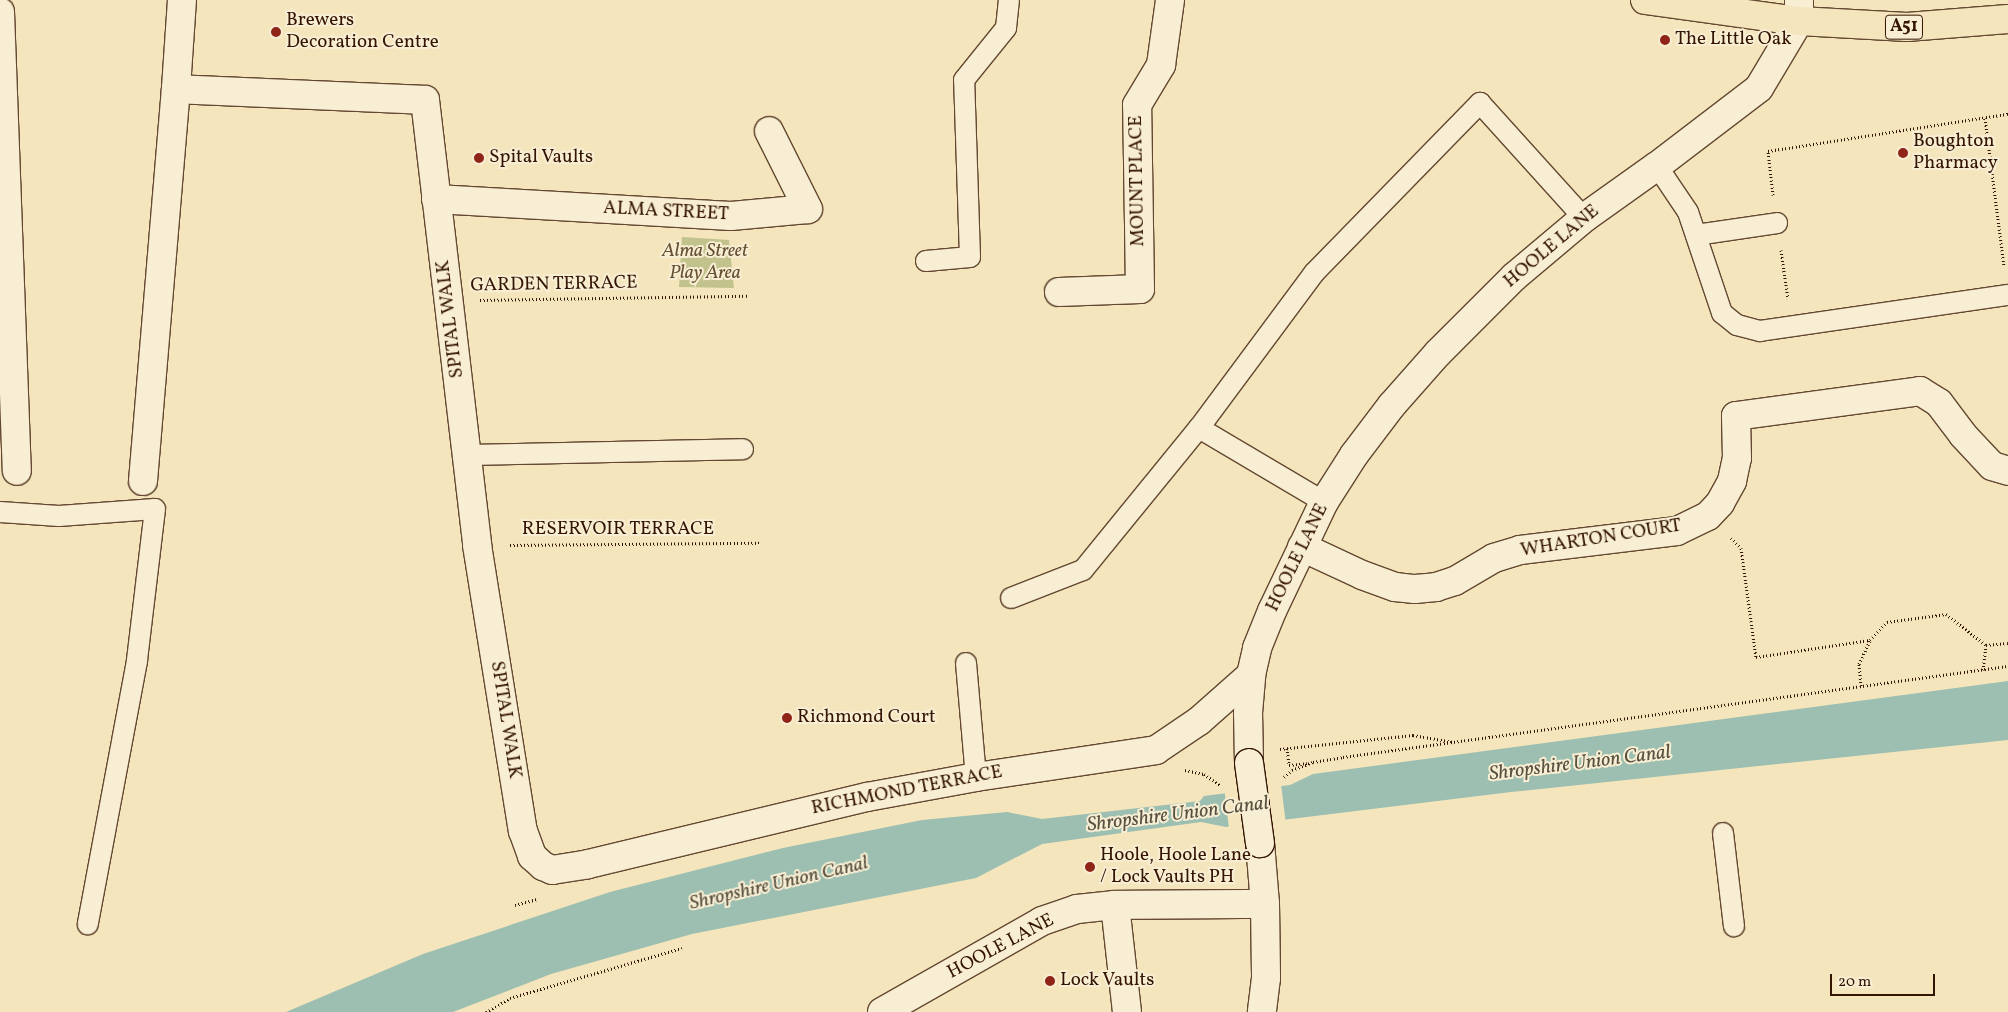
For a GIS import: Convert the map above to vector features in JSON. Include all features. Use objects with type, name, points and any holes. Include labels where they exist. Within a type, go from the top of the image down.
[{"type":"highway","name":"A51","points":[[1645,0],[1799,11],[1907,27],[2008,19]]},
{"type":"street","points":[[143,481],[182,0]]},
{"type":"street","name":"MOUNT PLACE","points":[[1059,292],[1140,289],[1137,104],[1161,65],[1170,0]]},
{"type":"street","name":"HOOLE LANE","points":[[883,1012],[1042,922],[1076,909],[1115,905],[1265,904],[1260,843],[1249,758],[1248,713],[1251,675],[1268,620],[1324,502],[1354,456],[1392,405],[1438,353],[1514,277],[1584,218],[1658,166],[1759,88],[1799,11]]},
{"type":"street","points":[[0,12],[17,471]]},
{"type":"street","name":"SPITAL WALK","points":[[176,89],[425,100],[477,545],[523,831],[532,856],[543,866]]},
{"type":"street","name":"ALMA STREET","points":[[436,199],[731,216],[808,209],[769,131]]},
{"type":"street","name":"WHARTON COURT","points":[[1302,547],[1362,575],[1395,587],[1415,590],[1455,581],[1494,558],[1520,550],[1669,533],[1696,524],[1708,516],[1720,503],[1732,481],[1737,458],[1736,416],[1920,391],[1938,403],[1963,435],[1992,466],[2008,471]]},
{"type":"street","name":"RICHMOND TERRACE","points":[[543,866],[552,870],[588,864],[867,797],[976,777],[1156,750],[1198,721],[1251,675]]},
{"type":"street","points":[[1262,1012],[1266,978],[1265,904]]},
{"type":"street","points":[[1115,905],[1127,1012]]},
{"type":"lane","points":[[926,260],[970,257],[964,80],[1006,28],[1009,0]]},
{"type":"lane","points":[[1011,598],[1083,570],[1199,428],[1314,273],[1480,103],[1584,218]]},
{"type":"lane","points":[[1658,166],[1688,212],[1722,313],[1737,326],[1760,331],[2008,295]]},
{"type":"lane","points":[[1696,235],[1777,223]]},
{"type":"lane","points":[[1199,428],[1324,502]]},
{"type":"lane","points":[[467,455],[743,449]]},
{"type":"lane","points":[[0,512],[59,516],[155,509],[137,661],[88,924]]},
{"type":"lane","points":[[966,663],[976,777]]},
{"type":"lane","points":[[1723,833],[1734,926]]},
{"type":"path","points":[[1792,326],[1768,151],[2008,114]]},
{"type":"path","points":[[1985,118],[2008,295]]},
{"type":"path","name":"GARDEN TERRACE","points":[[449,300],[749,296]]},
{"type":"path","points":[[1708,516],[1741,548],[1756,657],[1870,640]]},
{"type":"path","name":"RESERVOIR TERRACE","points":[[477,545],[760,543]]},
{"type":"path","points":[[1861,686],[1859,664],[1870,640],[1887,622],[1946,614],[1986,645],[2008,643]]},
{"type":"path","points":[[1983,670],[1986,645]]},
{"type":"path","points":[[1287,748],[1289,764],[1313,762],[2008,666]]},
{"type":"path","points":[[1249,758],[1287,748],[1413,735],[1456,743]]},
{"type":"path","points":[[1280,782],[1292,770],[1313,762]]},
{"type":"path","points":[[1188,769],[1214,780]]},
{"type":"path","points":[[486,1012],[510,998],[682,948]]},
{"type":"green space","name":"Alma Street Play Area","points":[[682,237],[729,240],[734,288],[679,287]]},
{"type":"water","name":"Shropshire Union Canal","points":[[2008,681],[2008,740],[1511,792],[1226,827],[1201,822],[1042,844],[976,878],[692,934],[551,974],[453,1012],[286,1012],[423,954],[610,892],[783,848],[922,820],[1007,812],[1042,819],[1200,801],[1204,796],[1290,785],[1313,774]]},
{"type":"pier","points":[[1281,784],[1286,822],[1229,829],[1224,791]]},
{"type":"place","name":"Brewers Decoration Centre","points":[[276,32]]},
{"type":"place","name":"The Little Oak","points":[[1665,40]]},
{"type":"place","name":"Boughton Pharmacy","points":[[1903,153]]},
{"type":"place","name":"Spital Vaults","points":[[479,158]]},
{"type":"place","name":"Richmond Court","points":[[787,718]]},
{"type":"place","name":"Hoole, Hoole Lane / Lock Vaults PH","points":[[1090,867]]},
{"type":"place","name":"Lock Vaults","points":[[1050,981]]}]
